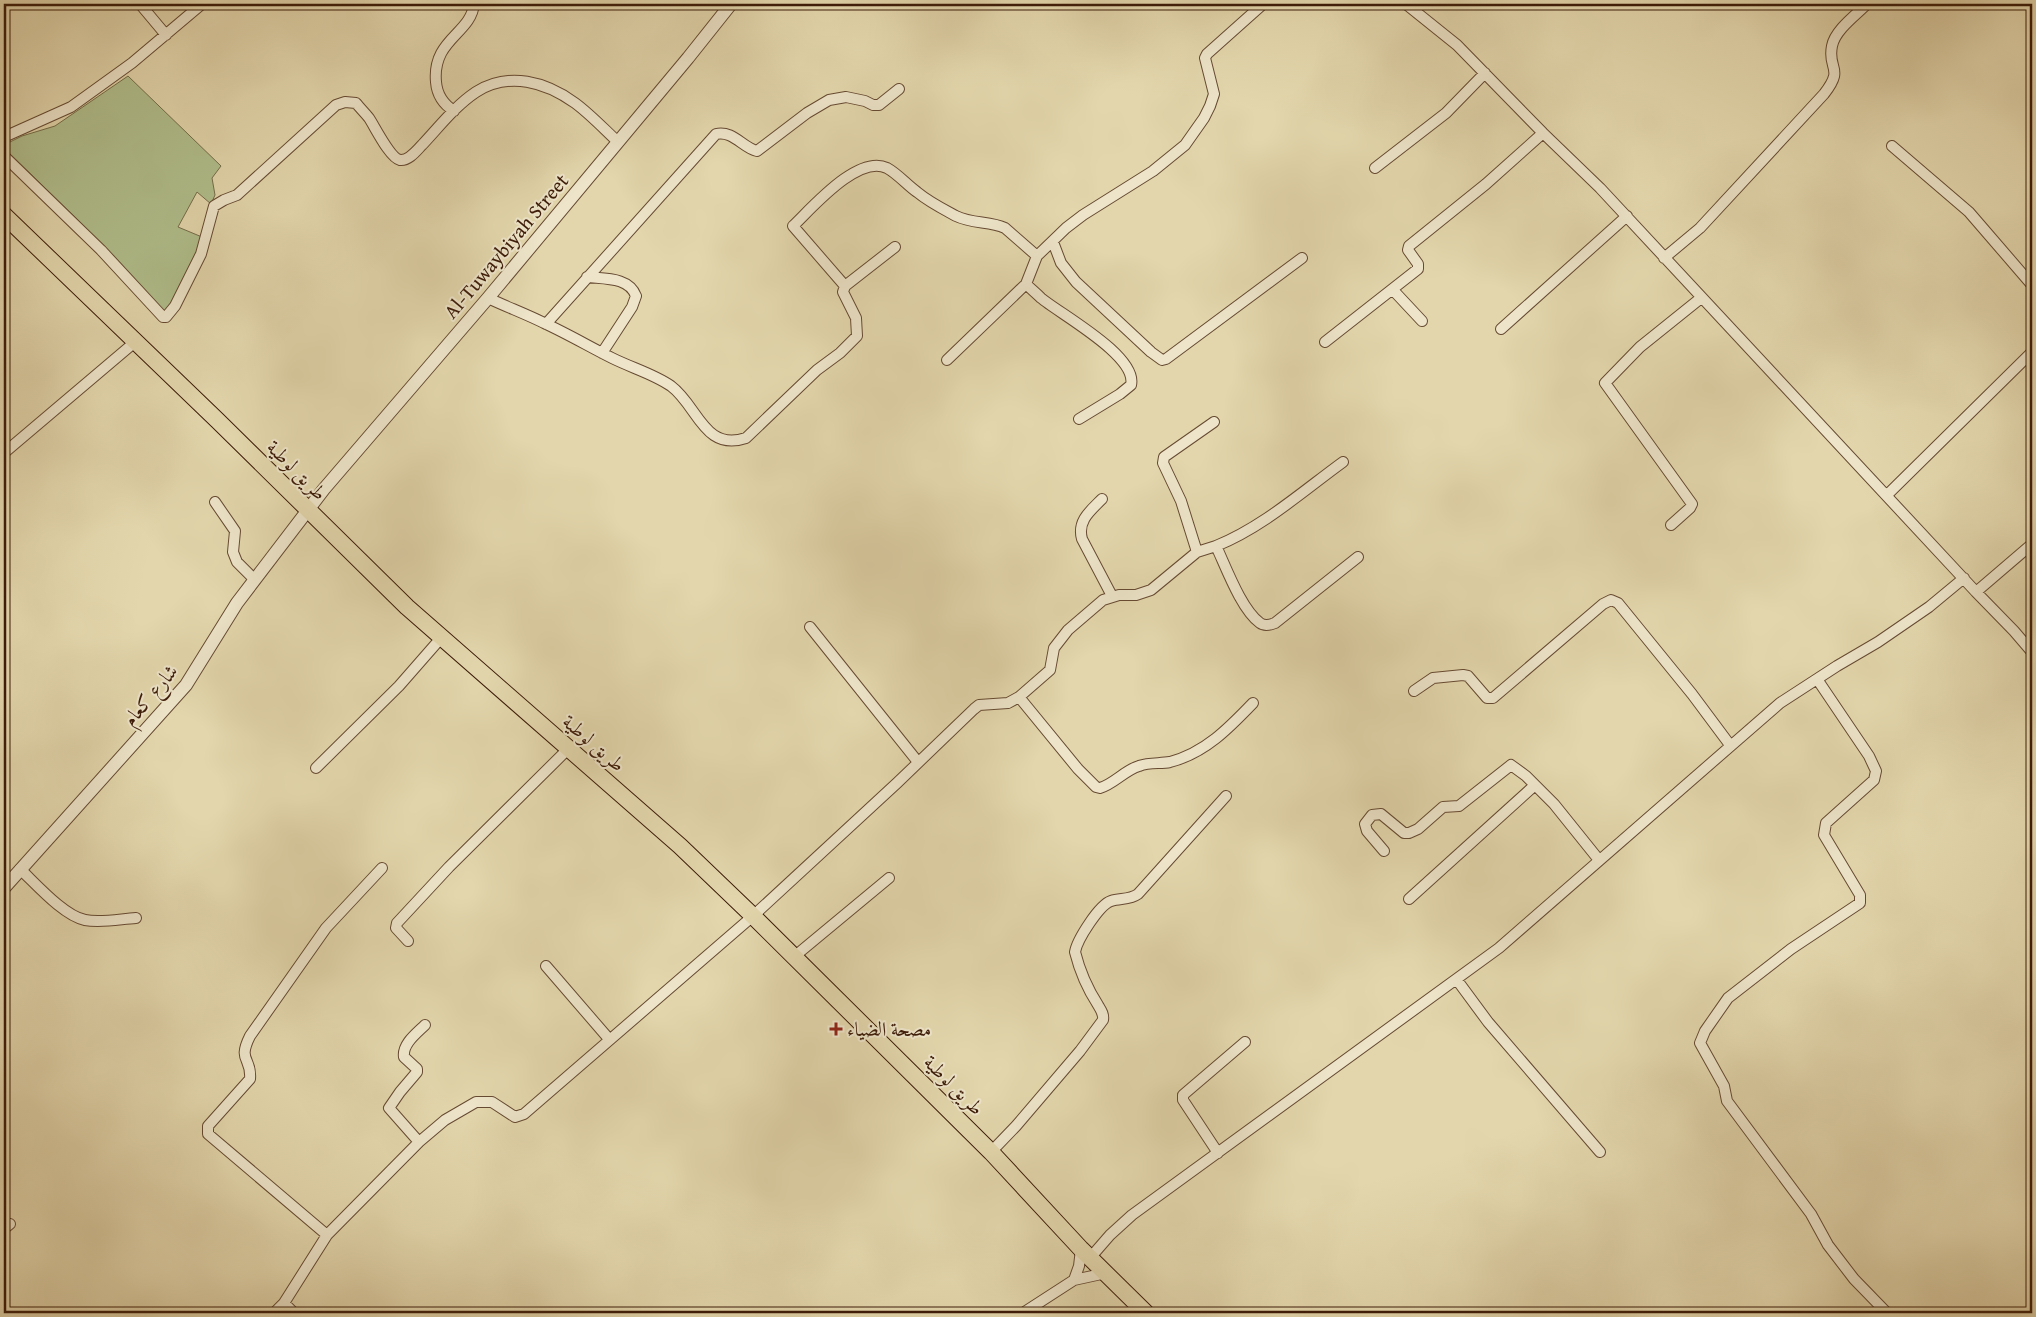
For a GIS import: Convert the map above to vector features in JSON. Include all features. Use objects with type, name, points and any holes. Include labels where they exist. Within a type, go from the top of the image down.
[{"type":"main road","name":"طريق لوطية","points":[[4,215],[441,638],[680,846],[795,956],[991,1152],[1086,1253],[1146,1313]]},
{"type":"street","points":[[140,4],[166,35]]},
{"type":"street","points":[[4,137],[71,107],[132,63],[202,4]]},
{"type":"street","points":[[454,111],[444,105],[438,93],[435,71],[440,54],[474,12],[474,4]]},
{"type":"street","name":"Al-Tuwaybiyah Street","points":[[308,511],[324,489],[488,298],[731,4]]},
{"type":"street","points":[[947,360],[1026,284],[1037,256],[1082,215],[1153,171],[1185,145],[1204,118],[1214,94],[1205,58],[1207,54],[1263,4]]},
{"type":"street","points":[[1664,258],[1700,228],[1824,94],[1834,81],[1835,76],[1831,49],[1834,39],[1867,4]]},
{"type":"street","points":[[1411,5],[1457,45],[1627,216],[1701,298],[2032,652]]},
{"type":"street","points":[[1375,168],[1446,113],[1485,73]]},
{"type":"street","points":[[4,156],[52,201],[163,317],[166,317],[175,306],[201,254],[214,206],[237,195],[336,105],[345,102],[356,104],[368,116],[392,155],[400,160],[411,156],[454,111],[476,92],[490,84],[507,80],[523,80],[541,84],[576,104],[618,142]]},
{"type":"street","points":[[546,324],[716,134],[735,137],[757,151],[807,113],[829,100],[846,97],[879,105],[899,89]]},
{"type":"street","points":[[1325,342],[1376,300],[1418,269],[1418,264],[1408,250],[1409,246],[1486,184],[1543,133]]},
{"type":"street","points":[[1892,146],[1968,212],[2032,285]]},
{"type":"street","points":[[845,286],[793,226],[849,175],[872,165],[885,168],[923,197],[960,218],[970,222],[1005,228],[1037,256]]},
{"type":"street","points":[[1501,329],[1627,216]]},
{"type":"street","points":[[1053,242],[1061,263],[1076,282],[1162,360],[1166,359],[1302,258]]},
{"type":"street","points":[[488,298],[546,324],[672,387],[683,397],[699,421],[718,438],[733,442],[746,438],[817,370],[840,353],[857,336],[856,318],[844,296],[845,286],[895,247]]},
{"type":"street","points":[[587,277],[624,282],[633,288],[636,296],[632,307],[602,353]]},
{"type":"street","points":[[1026,284],[1041,298],[1103,343],[1126,365],[1131,375],[1131,385],[1079,420]]},
{"type":"street","points":[[1392,290],[1422,320]]},
{"type":"street","points":[[1671,525],[1692,504],[1604,383],[1640,347],[1701,298]]},
{"type":"street","points":[[4,453],[135,342]]},
{"type":"street","points":[[1887,495],[2032,352]]},
{"type":"street","points":[[1197,552],[1181,501],[1163,463],[1164,457],[1214,422]]},
{"type":"street","points":[[274,1313],[284,1303],[327,1234],[419,1142],[446,1120],[476,1102],[492,1102],[515,1117],[521,1116],[753,916],[898,783],[979,705],[1008,703],[1019,697],[1050,670],[1054,648],[1068,630],[1103,600],[1112,596],[1136,595],[1151,590],[1197,552],[1233,539],[1270,515],[1343,462]]},
{"type":"street","points":[[1102,499],[1084,518],[1080,532],[1112,596]]},
{"type":"street","points":[[215,502],[235,531],[233,552],[237,562],[254,579]]},
{"type":"street","name":"شارع كعام","points":[[4,888],[186,685],[254,579],[308,511]]},
{"type":"street","points":[[1976,592],[2032,544]]},
{"type":"street","points":[[1216,546],[1234,584],[1250,611],[1261,624],[1265,625],[1275,623],[1358,557]]},
{"type":"street","points":[[1074,1280],[1086,1253],[1132,1215],[1499,948],[1780,703],[1878,642],[1929,607],[1964,578]]},
{"type":"street","points":[[1414,691],[1433,678],[1463,675],[1468,676],[1487,698],[1493,698],[1603,604],[1611,600],[1618,603],[1730,745]]},
{"type":"street","points":[[810,627],[918,762]]},
{"type":"street","points":[[316,768],[399,686],[441,638]]},
{"type":"street","points":[[1818,678],[1869,756],[1876,771],[1874,780],[1826,823],[1824,829],[1824,835],[1860,895],[1860,903],[1791,949],[1728,998],[1705,1031],[1700,1043],[1724,1086],[1727,1101],[1811,1214],[1833,1252],[1854,1279],[1887,1313]]},
{"type":"street","points":[[1019,697],[1078,769],[1100,788],[1138,766],[1154,762],[1169,762],[1204,748],[1220,736],[1253,703]]},
{"type":"street","points":[[408,941],[396,928],[397,923],[449,867],[568,749]]},
{"type":"street","points":[[1384,851],[1366,829],[1365,824],[1372,816],[1381,814],[1404,833],[1414,832],[1443,807],[1459,806],[1511,764],[1554,804],[1598,860]]},
{"type":"street","points":[[1409,899],[1534,785]]},
{"type":"street","points":[[991,1152],[1059,1076],[1103,1020],[1104,1014],[1089,992],[1080,972],[1075,952],[1087,927],[1104,905],[1111,901],[1134,897],[1138,894],[1226,796]]},
{"type":"street","points":[[327,1234],[208,1134],[208,1126],[250,1079],[251,1070],[244,1059],[243,1048],[250,1036],[326,928],[382,868]]},
{"type":"street","points":[[20,869],[70,914],[84,920],[103,921],[136,918]]},
{"type":"street","points":[[795,956],[889,878]]},
{"type":"street","points":[[546,966],[609,1039]]},
{"type":"street","points":[[1457,980],[1488,1022],[1600,1152]]},
{"type":"street","points":[[419,1142],[390,1108],[400,1092],[417,1072],[405,1059],[404,1052],[409,1041],[425,1025]]},
{"type":"street","points":[[1218,1153],[1183,1100],[1183,1095],[1245,1042]]},
{"type":"street","points":[[1023,1313],[1074,1280],[1106,1273]]},
{"type":"street","points":[[284,1303],[294,1313]]},
{"type":"green space","points":[[128,76],[221,166],[212,178],[215,195],[211,204],[197,192],[178,227],[202,237],[191,268],[165,315],[85,227],[6,150],[8,143],[22,136],[55,126]]},
{"type":"place","name":"مصحة الضياء","points":[[836,1029]]}]
